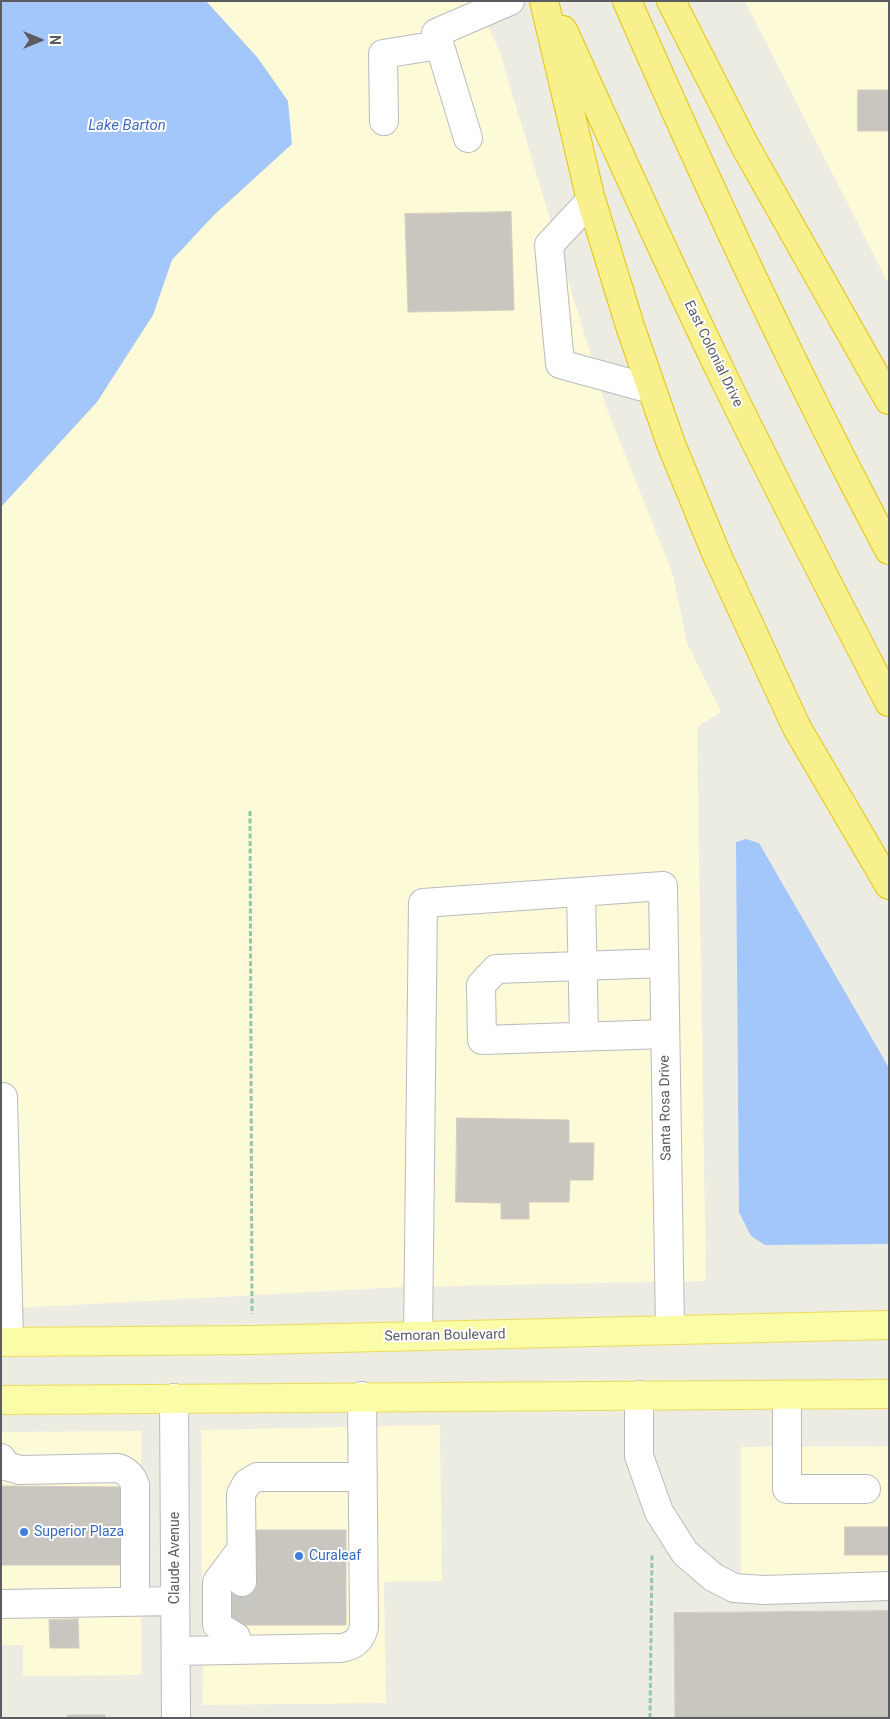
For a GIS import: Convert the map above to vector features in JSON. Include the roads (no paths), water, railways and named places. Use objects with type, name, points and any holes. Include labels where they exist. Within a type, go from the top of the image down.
[{"type":"highway","points":[[544,1],[591,200],[671,444],[716,553],[797,728],[889,885]]},
{"type":"highway","name":"East Colonial Drive","points":[[550,1],[628,174],[721,372],[889,702]]},
{"type":"highway","points":[[627,1],[666,92],[786,347],[889,550]]},
{"type":"highway","points":[[671,1],[745,146],[886,388]]},
{"type":"main road","name":"Semoran Boulevard","points":[[5,1342],[253,1340],[889,1325]]},
{"type":"main road","points":[[1,1400],[362,1396],[889,1394]]},
{"type":"street","points":[[468,138],[436,33],[510,1]]},
{"type":"street","points":[[384,121],[383,54],[439,45]]},
{"type":"street","points":[[591,200],[548,245],[560,364],[652,390]]},
{"type":"street","name":"Santa Rosa Drive","points":[[581,892],[663,886],[670,1330]]},
{"type":"street","points":[[418,1336],[423,903],[581,892],[584,1036]]},
{"type":"street","points":[[664,963],[496,969],[481,985],[482,1040],[666,1034]]},
{"type":"street","points":[[1,1097],[4,1096],[5,1342]]},
{"type":"street","points":[[639,1395],[639,1456],[659,1512],[685,1553],[713,1577],[734,1588],[764,1590],[889,1586]]},
{"type":"street","points":[[787,1395],[787,1489],[866,1489]]},
{"type":"street","points":[[176,1651],[238,1637],[342,1648],[349,1647],[362,1636],[364,1627],[362,1396]]},
{"type":"street","name":"Claude Avenue","points":[[174,1398],[176,1718]]},
{"type":"street","points":[[1,1458],[6,1466],[20,1470],[118,1468],[129,1474],[135,1485],[135,1602]]},
{"type":"street","points":[[242,1582],[241,1494],[247,1483],[257,1477],[363,1477]]},
{"type":"street","points":[[238,1637],[217,1625],[217,1582],[241,1550]]},
{"type":"street","points":[[1,1604],[175,1601]]},
{"type":"water","name":"Lake Barton","points":[[1,1],[206,1],[257,57],[288,101],[292,144],[213,216],[172,260],[153,315],[97,402],[1,507]]},
{"type":"water","points":[[746,839],[759,843],[889,1068],[889,1244],[765,1245],[751,1236],[739,1212],[736,842]]},
{"type":"tunnel","points":[[242,1582],[242,1625]]},
{"type":"place","name":"Superior Plaza","points":[[24,1532]]},
{"type":"place","name":"Curaleaf","points":[[299,1556]]}]
